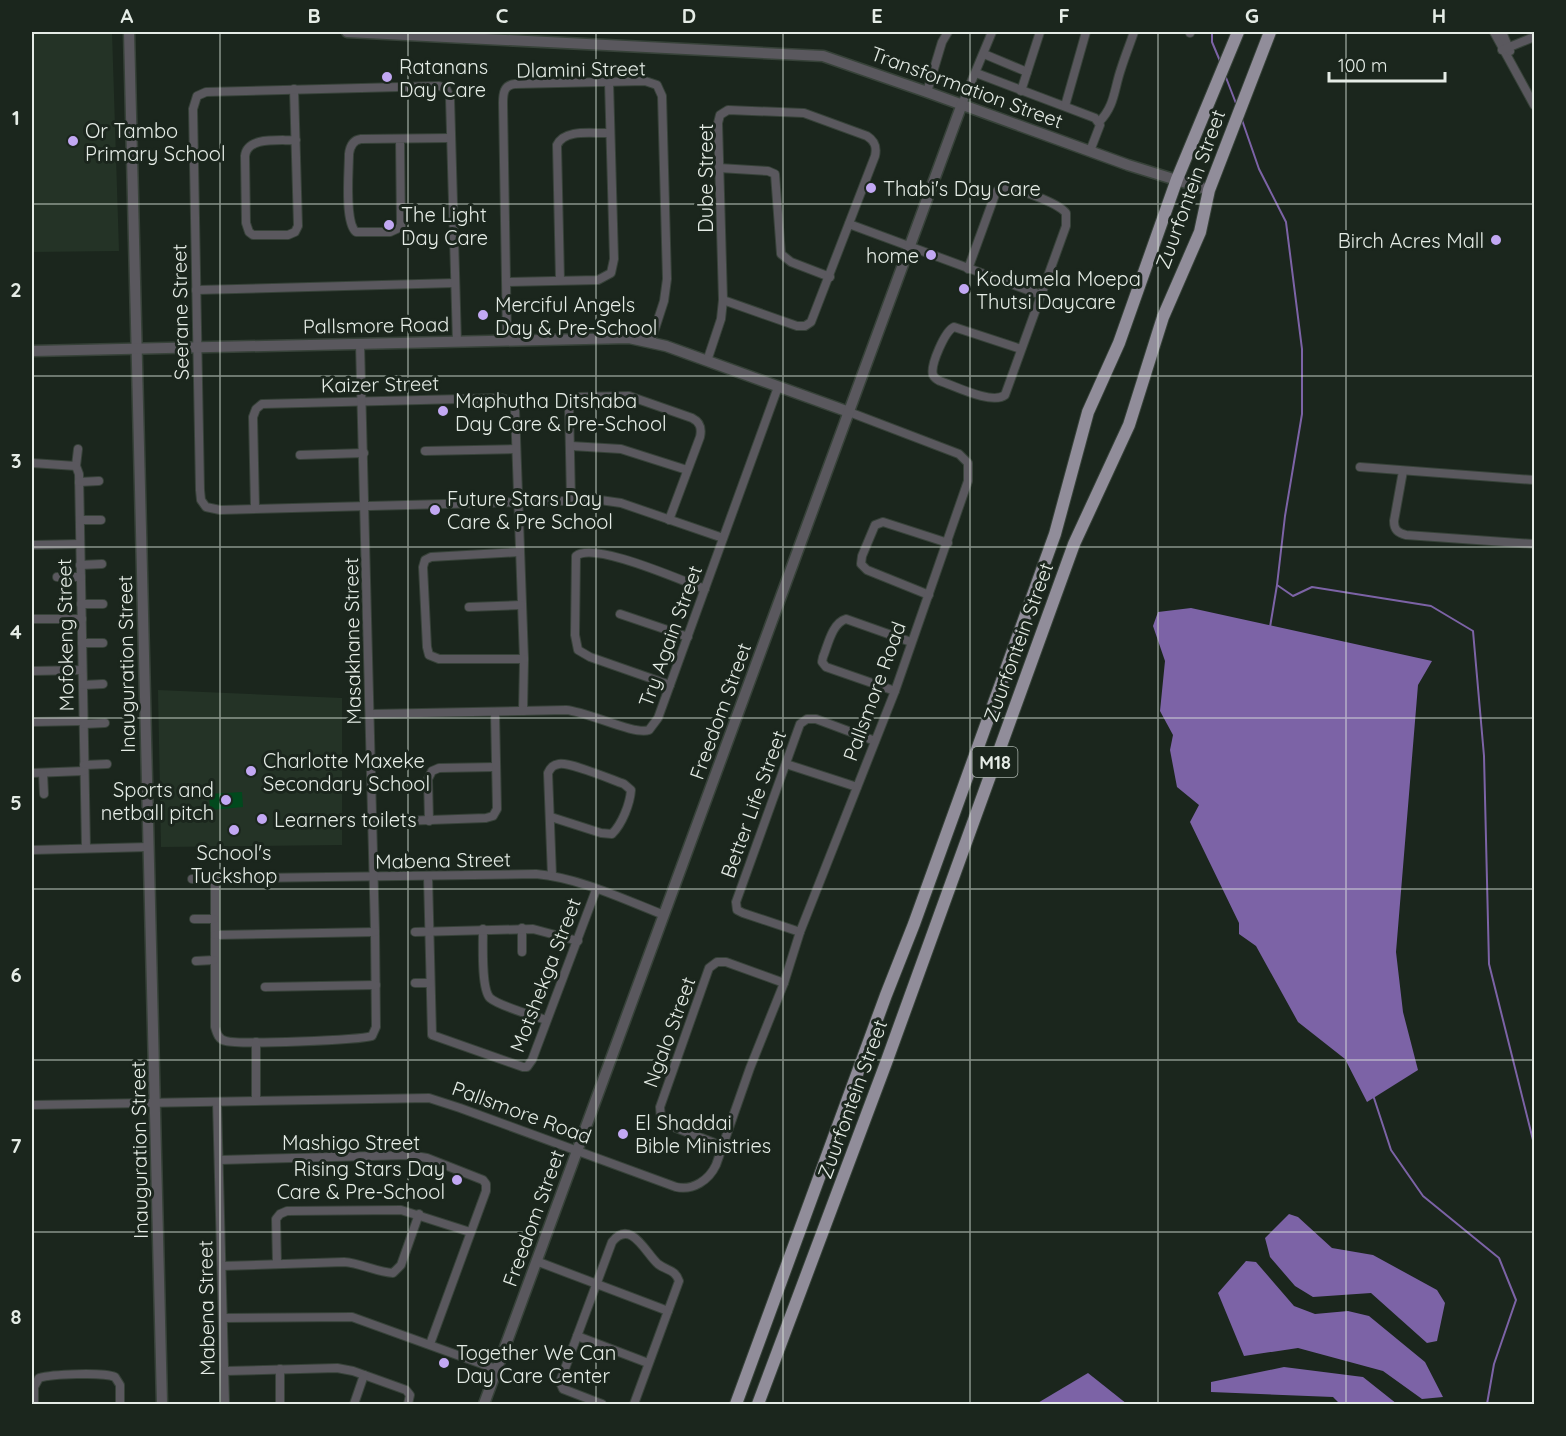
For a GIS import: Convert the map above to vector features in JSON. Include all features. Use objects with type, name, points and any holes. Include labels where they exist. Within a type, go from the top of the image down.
[{"type":"main road","name":"Zuurfontein Street","points":[[736,1404],[914,924],[1055,534],[1088,412],[1119,343],[1177,179],[1238,32]]},
{"type":"main road","name":"Zuurfontein Street","points":[[758,1404],[890,1052],[1074,544],[1129,425],[1161,325],[1200,232],[1209,190],[1270,32]]},
{"type":"street","name":"Inauguration Street","points":[[129,32],[162,1404]]},
{"type":"street","name":"Transformation Street","points":[[347,32],[812,55],[832,59],[1128,165],[1209,190]]},
{"type":"street","points":[[927,92],[942,42],[948,32]]},
{"type":"street","name":"Freedom Street","points":[[484,1404],[962,104],[992,32]]},
{"type":"street","points":[[1021,91],[1040,32]]},
{"type":"street","points":[[1065,106],[1086,32]]},
{"type":"street","points":[[1099,122],[1106,116],[1114,100],[1134,32]]},
{"type":"street","points":[[1494,32],[1505,48],[1534,105]]},
{"type":"street","points":[[1502,32],[1505,48]]},
{"type":"street","points":[[1505,48],[1534,37]]},
{"type":"street","points":[[984,54],[1027,72]]},
{"type":"street","points":[[976,73],[1095,118],[1099,122],[1099,128],[1090,151]]},
{"type":"street","name":"Dlamini Street","points":[[507,340],[504,91],[508,86],[515,84],[645,81],[657,85],[662,96],[667,279],[664,301],[651,341]]},
{"type":"street","points":[[507,282],[598,280],[608,276],[613,270],[609,82]]},
{"type":"street","name":"Seerane Street","points":[[457,342],[449,95],[444,87],[206,92],[201,93],[195,99],[193,109],[201,500],[206,507],[215,509],[517,500],[611,500],[723,538]]},
{"type":"street","points":[[294,89],[296,140],[298,221],[297,229],[293,234],[252,235],[246,223],[244,156],[246,149],[252,144],[296,140]]},
{"type":"street","name":"Dube Street","points":[[707,362],[721,319],[723,300],[718,123],[720,115],[725,110],[804,113],[867,136],[873,141],[876,147],[875,156],[849,224]]},
{"type":"street","points":[[560,280],[557,145],[569,134],[610,133]]},
{"type":"street","points":[[400,139],[402,225],[390,232],[356,232],[351,228],[349,217],[349,154],[350,146],[355,141],[361,139],[451,138]]},
{"type":"street","points":[[719,168],[768,171],[776,174],[781,254],[791,262],[830,277]]},
{"type":"street","points":[[968,269],[996,192],[1004,187],[1059,206],[1066,213],[1066,226],[1006,392],[1000,398],[989,398],[940,381],[933,373],[933,367],[945,336],[951,328],[961,328],[1021,349]]},
{"type":"street","points":[[723,300],[797,326],[809,324],[815,315],[849,224],[1041,295]]},
{"type":"street","points":[[196,290],[455,284]]},
{"type":"street","name":"Pallsmore Road","points":[[32,351],[618,338],[651,341],[954,452],[966,459],[969,468],[968,481],[948,543],[895,691],[800,932],[784,982],[713,1172],[703,1181],[687,1188],[676,1187],[429,1098],[32,1106]]},
{"type":"street","name":"Masakhane Street","points":[[214,960],[215,1027],[218,1035],[227,1042],[372,1036],[376,1027],[376,985],[366,506],[360,344]]},
{"type":"street","name":"Try Again Street","points":[[370,714],[577,711],[633,730],[645,732],[649,730],[656,723],[778,387]]},
{"type":"street","points":[[571,500],[571,400],[577,397],[629,396],[692,418],[699,423],[700,437],[669,519]]},
{"type":"street","name":"Kaizer Street","points":[[255,508],[253,417],[261,404],[505,398],[511,401],[514,407],[516,449],[524,659],[523,711]]},
{"type":"street","points":[[571,446],[621,448],[687,470]]},
{"type":"street","name":"Mofokeng Street","points":[[78,449],[76,466],[79,482],[80,520],[86,848]]},
{"type":"street","points":[[425,451],[516,449]]},
{"type":"street","points":[[300,455],[363,453]]},
{"type":"street","points":[[32,463],[76,466]]},
{"type":"street","points":[[1360,467],[1534,480]]},
{"type":"street","points":[[1403,471],[1394,521],[1398,532],[1406,536],[1534,544]]},
{"type":"street","points":[[79,482],[99,481]]},
{"type":"street","points":[[80,520],[101,520]]},
{"type":"street","points":[[929,595],[867,570],[861,564],[862,556],[875,525],[883,522],[948,543]]},
{"type":"street","points":[[32,545],[80,544]]},
{"type":"street","points":[[519,552],[431,557],[425,560],[423,567],[429,655],[439,658],[524,659]]},
{"type":"street","points":[[670,685],[590,657],[578,650],[575,635],[576,556],[585,552],[614,556],[705,589]]},
{"type":"street","points":[[81,565],[102,564]]},
{"type":"street","points":[[57,578],[81,577]]},
{"type":"street","points":[[81,604],[103,604]]},
{"type":"street","points":[[469,607],[521,604]]},
{"type":"street","points":[[620,614],[688,637]]},
{"type":"street","points":[[32,619],[82,619]]},
{"type":"street","points":[[895,691],[826,667],[822,662],[823,657],[835,627],[840,621],[846,619],[911,642]]},
{"type":"street","points":[[82,643],[103,642]]},
{"type":"street","points":[[32,671],[82,670]]},
{"type":"street","points":[[83,685],[104,684]]},
{"type":"street","points":[[373,822],[486,819],[493,816],[497,809],[495,712]]},
{"type":"street","name":"Better Life Street","points":[[800,932],[742,914],[737,910],[736,905],[800,724],[807,719],[816,719],[875,741]]},
{"type":"street","points":[[32,722],[105,723]]},
{"type":"street","points":[[32,773],[107,764]]},
{"type":"street","points":[[551,817],[601,833],[612,834],[619,825],[630,799],[631,790],[624,784],[566,764],[555,765],[548,772],[552,876]]},
{"type":"street","points":[[786,764],[857,787]]},
{"type":"street","points":[[429,820],[428,779],[432,771],[439,768],[496,766]]},
{"type":"street","points":[[43,773],[44,794]]},
{"type":"street","points":[[32,850],[149,847]]},
{"type":"street","name":"Mabena Street","points":[[192,879],[536,874],[552,876],[596,890],[664,915]]},
{"type":"street","name":"Motshekga Street","points":[[428,877],[432,1035],[519,1067],[530,1064],[596,890]]},
{"type":"street","points":[[196,961],[214,960],[215,879]]},
{"type":"street","points":[[194,920],[214,919]]},
{"type":"street","points":[[415,932],[522,928],[543,930],[578,941]]},
{"type":"street","points":[[522,928],[522,952]]},
{"type":"street","points":[[483,929],[487,994],[496,1002],[546,1020]]},
{"type":"street","points":[[215,935],[375,932]]},
{"type":"street","name":"Ngalo Street","points":[[722,1146],[666,1125],[659,1114],[709,968],[717,962],[726,962],[784,982]]},
{"type":"street","points":[[415,983],[430,983]]},
{"type":"street","points":[[265,987],[376,985]]},
{"type":"street","points":[[256,1042],[256,1101]]},
{"type":"street","name":"Mabena Street","points":[[217,1102],[225,1404]]},
{"type":"street","name":"Mashigo Street","points":[[219,1160],[409,1155],[427,1158],[478,1177],[486,1184],[486,1191],[430,1344]]},
{"type":"street","points":[[277,1264],[276,1219],[287,1211],[396,1209],[419,1214],[470,1232]]},
{"type":"street","points":[[222,1266],[353,1262],[393,1273],[401,1265],[419,1214]]},
{"type":"street","points":[[602,1404],[567,1392],[561,1386],[561,1378],[614,1239],[621,1235],[633,1236],[641,1242],[659,1264],[677,1275],[679,1281],[634,1404]]},
{"type":"street","points":[[536,1261],[668,1311]]},
{"type":"street","points":[[223,1318],[347,1316],[496,1369]]},
{"type":"street","points":[[577,1336],[648,1363]]},
{"type":"street","points":[[225,1371],[337,1368],[364,1375],[409,1392],[408,1404]]},
{"type":"street","points":[[280,1369],[280,1404]]},
{"type":"street","points":[[34,1404],[34,1387],[39,1378],[107,1374],[116,1377],[120,1385],[120,1404]]},
{"type":"street","points":[[354,1404],[364,1375]]},
{"type":"shaded area","name":"Or Tambo Primary School","points":[[32,32],[112,32],[119,251],[32,252]]},
{"type":"shaded area","points":[[1191,608],[1432,661],[1418,685],[1396,952],[1403,1012],[1418,1070],[1367,1102],[1345,1059],[1298,1022],[1256,946],[1239,934],[1239,923],[1190,822],[1199,805],[1177,787],[1170,750],[1173,735],[1160,711],[1165,661],[1153,626],[1158,612]]},
{"type":"shaded area","name":"Charlotte Maxeke Secondary School","points":[[158,690],[342,698],[342,845],[161,847]]},
{"type":"shaded area","points":[[1289,1214],[1298,1217],[1332,1248],[1373,1255],[1437,1290],[1445,1303],[1437,1341],[1427,1343],[1371,1293],[1313,1297],[1295,1286],[1270,1257],[1265,1238]]},
{"type":"shaded area","points":[[1246,1261],[1256,1262],[1294,1306],[1315,1314],[1348,1311],[1369,1316],[1425,1362],[1443,1397],[1422,1399],[1383,1371],[1298,1348],[1244,1356],[1218,1293]]},
{"type":"shaded area","points":[[1284,1367],[1363,1377],[1397,1404],[1340,1404],[1333,1397],[1211,1392],[1211,1382]]},
{"type":"shaded area","points":[[1088,1373],[1127,1404],[1036,1404]]},
{"type":"green space","name":"Sports and netball pitch","points":[[242,792],[243,807],[210,810],[209,794]]},
{"type":"waterway","points":[[1212,32],[1212,42],[1220,61]]},
{"type":"waterway","points":[[1225,75],[1237,106]]},
{"type":"waterway","points":[[1242,120],[1259,169],[1286,222],[1302,349],[1302,414],[1285,516],[1277,585],[1293,596],[1312,587],[1431,606],[1473,631],[1484,756],[1489,964],[1534,1144]]},
{"type":"waterway","points":[[1270,627],[1277,585]]},
{"type":"waterway","points":[[1373,1095],[1391,1150],[1423,1196],[1499,1258],[1516,1300],[1494,1364],[1487,1404]]},
{"type":"place","name":"Ratanans Day Care","points":[[387,77]]},
{"type":"place","name":"Or Tambo Primary School","points":[[73,141]]},
{"type":"place","name":"Thabi's Day Care","points":[[871,188]]},
{"type":"place","name":"The Light Day Care","points":[[389,225]]},
{"type":"place","name":"Birch Acres Mall","points":[[1496,240]]},
{"type":"place","name":"home","points":[[931,255]]},
{"type":"place","name":"Kodumela Moepa Thutsi Daycare","points":[[964,289]]},
{"type":"place","name":"Merciful Angels Day & Pre-School","points":[[483,315]]},
{"type":"place","name":"Maphutha Ditshaba Day Care & Pre-School","points":[[443,411]]},
{"type":"place","name":"Future Stars Day Care & Pre School","points":[[435,510]]},
{"type":"place","name":"Charlotte Maxeke Secondary School","points":[[251,771]]},
{"type":"place","name":"Sports and netball pitch","points":[[226,800]]},
{"type":"place","name":"Learners toilets","points":[[262,819]]},
{"type":"place","name":"School's Tuckshop","points":[[234,830]]},
{"type":"place","name":"El Shaddai Bible Ministries","points":[[623,1134]]},
{"type":"place","name":"Rising Stars Day Care & Pre-School","points":[[457,1180]]},
{"type":"place","name":"Together We Can Day Care Center","points":[[444,1363]]}]
